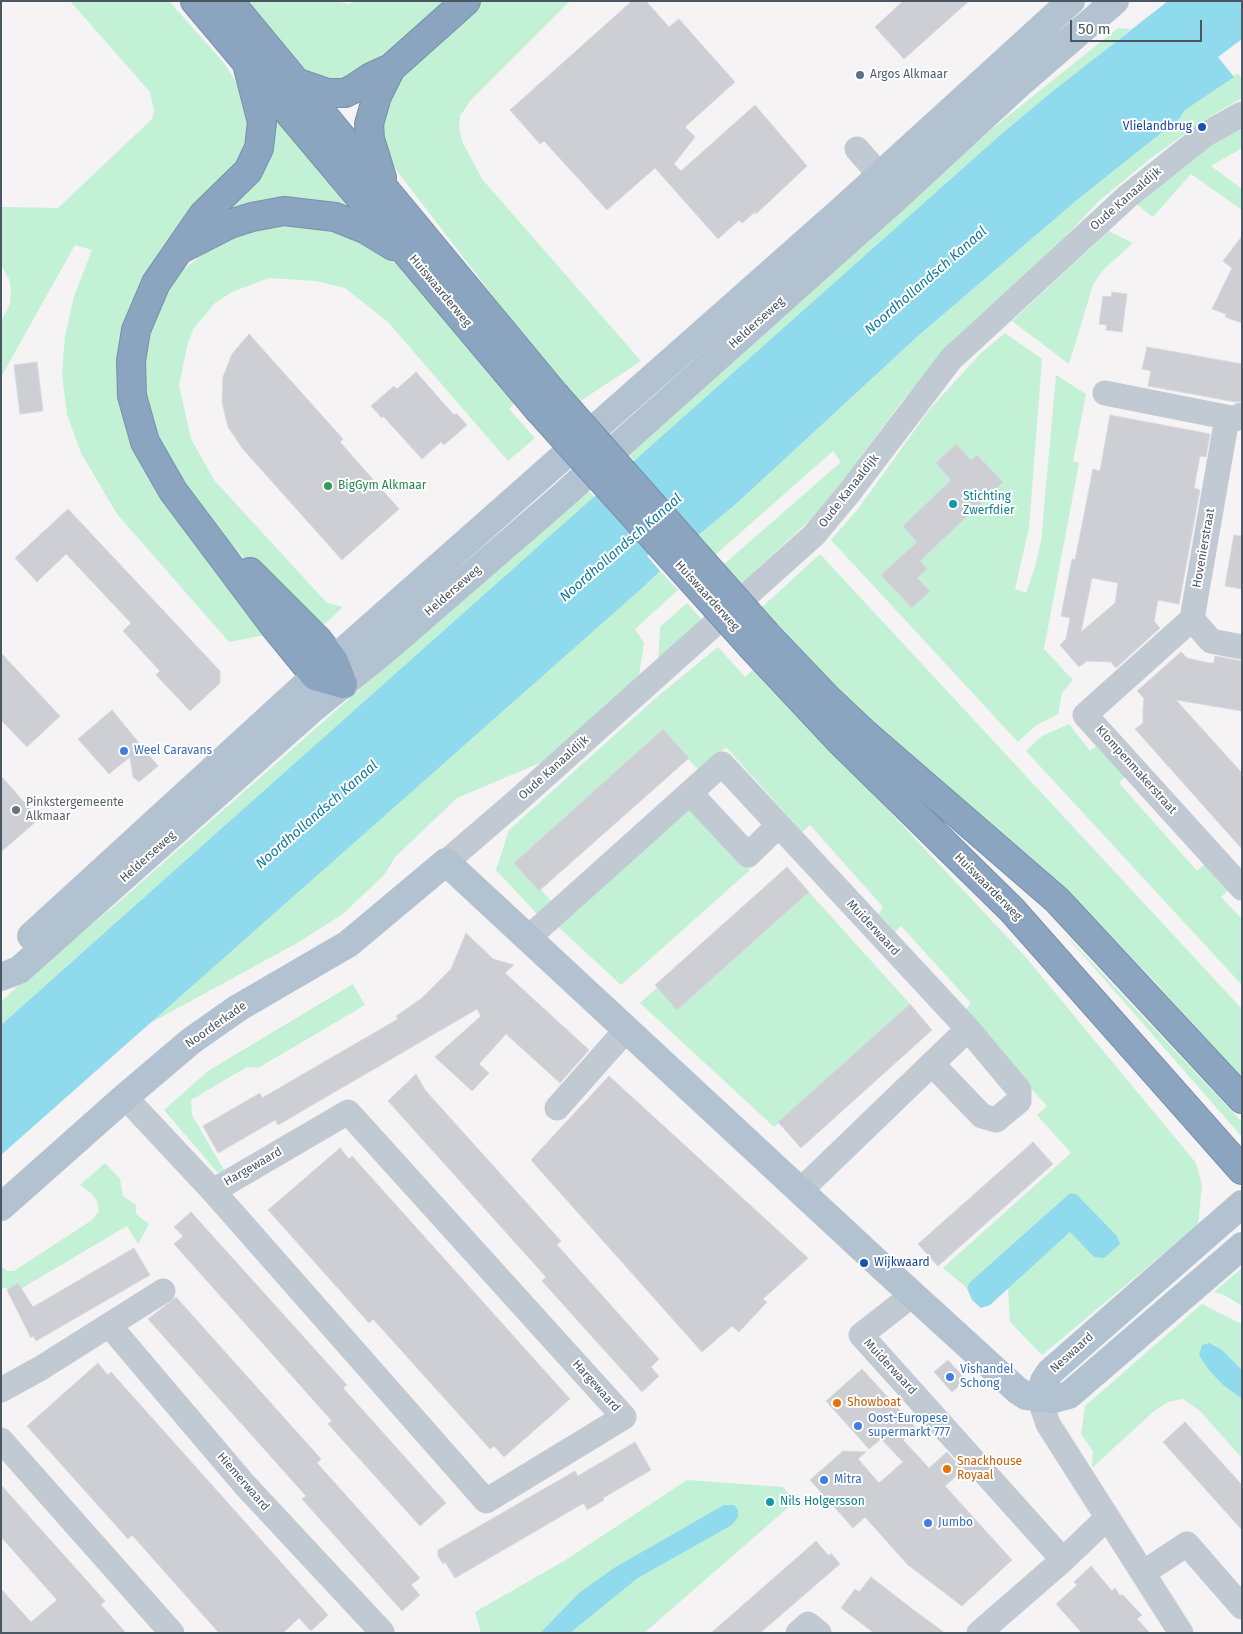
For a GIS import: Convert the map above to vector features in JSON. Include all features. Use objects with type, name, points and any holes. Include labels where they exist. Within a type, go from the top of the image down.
[{"type":"highway","name":"Huiswaarderweg","points":[[195,1],[415,260],[546,402],[759,641],[840,740],[1012,910],[1242,1170]]},
{"type":"highway","name":"Huiswaarderweg","points":[[229,1],[385,189],[546,402]]},
{"type":"highway","points":[[298,83],[316,91],[338,94],[353,89],[370,77],[391,68],[466,1]]},
{"type":"highway","points":[[247,64],[262,122],[259,148],[248,171],[203,216],[156,283],[141,315],[133,344],[130,380],[135,412],[145,442],[158,468],[192,516],[290,610],[331,674]]},
{"type":"highway","points":[[385,189],[370,139],[369,124],[377,96],[391,68]]},
{"type":"highway","points":[[180,250],[230,224],[252,216],[295,212],[327,215],[346,221],[375,234],[415,260]]},
{"type":"highway","name":"Huiswaarderweg","points":[[759,641],[1057,900],[1242,1099]]},
{"type":"main road","name":"Helderseweg","points":[[1,969],[8,957],[331,674],[1071,1]]},
{"type":"main road","name":"Helderseweg","points":[[1,976],[19,970],[331,674],[557,501],[1115,1]]},
{"type":"main road","points":[[446,862],[1016,1390],[1026,1396],[1054,1399],[1069,1395],[1242,1246]]},
{"type":"main road","name":"Noorderkade","points":[[1,1207],[124,1097],[216,1023],[348,944],[446,862]]},
{"type":"main road","name":"Neswaard","points":[[1040,1398],[1044,1381],[1050,1372],[1242,1204]]},
{"type":"street","name":"Oude Kanaaldijk","points":[[446,862],[527,793],[814,535],[849,493],[951,358],[1128,196],[1206,134],[1242,114]]},
{"type":"street","points":[[857,149],[898,196]]},
{"type":"street","name":"Hovenierstraat","points":[[1105,393],[1234,416],[1192,619]]},
{"type":"street","points":[[1192,619],[1211,642],[1242,647]]},
{"type":"street","name":"Klompenmakerstraat","points":[[1192,619],[1085,715],[1242,888]]},
{"type":"street","name":"Muiderwaard","points":[[527,939],[722,764],[968,1029],[1019,1090],[1019,1101],[996,1120],[982,1116],[932,1064]]},
{"type":"street","points":[[690,793],[748,855],[778,826]]},
{"type":"street","points":[[800,1191],[968,1029]]},
{"type":"street","points":[[557,1108],[626,1030]]},
{"type":"street","name":"Hargewaard","points":[[124,1097],[213,1191],[486,1501],[624,1417],[348,1112],[213,1191]]},
{"type":"street","points":[[1,1390],[163,1291]]},
{"type":"street","name":"Muiderwaard","points":[[910,1291],[902,1303],[861,1335],[1063,1560]]},
{"type":"street","name":"Hiemerwaard","points":[[109,1325],[244,1484],[382,1632],[380,1633]]},
{"type":"street","points":[[1040,1398],[1048,1424],[1181,1633]]},
{"type":"street","points":[[1,1440],[172,1633]]},
{"type":"street","points":[[979,1633],[1063,1560],[1107,1518]]},
{"type":"street","points":[[1143,1573],[1187,1544],[1242,1607]]},
{"type":"street","points":[[798,1633],[808,1624],[819,1633]]},
{"type":"green space","points":[[70,1],[169,1],[224,63],[244,95],[252,139],[119,354],[118,390],[119,406],[130,436],[270,634],[229,642],[117,514],[81,453],[67,415],[62,374],[65,337],[74,296],[92,250],[75,245],[1,377],[1,321],[10,304],[11,292],[9,279],[1,265],[1,207],[58,208],[152,119],[154,110],[150,92]]},
{"type":"green space","points":[[244,1],[335,1],[349,4],[354,1],[450,1],[386,55],[340,84],[309,77]]},
{"type":"green space","points":[[483,1],[570,1],[470,101],[460,116],[459,127],[462,141],[482,179],[641,361],[576,404],[394,167],[385,153],[377,119],[395,83]]},
{"type":"green space","points":[[1118,28],[1131,29],[999,136],[635,462],[628,452],[993,128]]},
{"type":"green space","points":[[1238,73],[1242,79],[1242,98],[1206,119],[1151,158],[1099,201],[1065,237],[954,340],[903,400],[841,484],[810,520],[741,584],[723,565],[841,462],[833,451],[714,556],[695,538],[736,504],[918,336],[1077,200],[1180,118],[1185,110]]},
{"type":"green space","points":[[268,106],[357,211],[222,215]]},
{"type":"green space","points":[[1242,126],[1242,148],[1211,166],[1242,189],[1242,210],[1191,174],[1153,217],[1135,203],[1205,147]]},
{"type":"green space","points":[[276,224],[340,231],[392,258],[414,278],[518,400],[509,409],[535,438],[508,461],[388,322],[345,288],[316,281],[269,278],[232,292],[215,303],[194,328],[188,342],[179,385],[191,439],[214,480],[327,603],[343,607],[325,624],[303,614],[245,559],[209,520],[177,477],[155,436],[144,397],[143,360],[148,328],[163,297],[183,270],[206,251],[227,238]]},
{"type":"green space","points":[[1109,231],[1133,243],[1102,271],[1093,285],[1069,364],[1012,321]]},
{"type":"green space","points":[[1005,333],[1042,359],[1029,528],[1015,589],[1026,593],[1041,541],[1056,375],[1086,394],[1073,461],[1079,463],[1044,649],[1073,680],[1062,693],[1058,714],[1035,726],[1018,742],[831,540],[858,509],[930,409],[980,354]]},
{"type":"green space","points":[[587,489],[595,498],[1,1025],[1,1002],[21,983],[119,902]]},
{"type":"green space","points":[[820,554],[1242,1009],[1242,1079],[1156,983],[1098,923],[1042,869],[839,693],[761,608]]},
{"type":"green space","points":[[660,571],[678,590],[635,629],[644,643],[638,681],[549,759],[457,798],[395,857],[385,874],[343,914],[299,942],[145,1026]]},
{"type":"green space","points":[[687,603],[705,623],[658,666],[660,627]]},
{"type":"green space","points":[[718,647],[745,677],[755,668],[1023,954],[1196,1163],[1202,1185],[1198,1225],[1042,1355],[1010,1322],[1008,1288],[1070,1232],[1076,1194],[1070,1193],[969,1283],[967,1288],[943,1268],[1071,1153],[1037,1115],[1047,1106],[963,1013],[971,1003],[901,926],[895,932],[879,914],[883,907],[810,825],[802,832],[726,747],[699,771],[663,730],[516,862],[552,902],[538,915],[496,870],[509,830],[657,697]]},
{"type":"green space","points":[[1069,724],[1090,751],[1101,742],[1129,773],[1119,783],[1197,871],[1208,861],[1232,887],[1221,897],[1242,919],[1242,985],[1026,751],[1042,736]]},
{"type":"green space","points":[[690,801],[750,870],[621,985],[553,922]]},
{"type":"green space","points":[[809,892],[910,1004],[774,1127],[640,1003],[659,986],[679,1008]]},
{"type":"green space","points":[[1062,931],[1242,1122],[1242,1137]]},
{"type":"green space","points":[[353,984],[365,1005],[258,1068],[247,1067],[191,1100],[192,1115],[224,1170],[218,1173],[164,1110],[208,1071]]},
{"type":"green space","points":[[105,1163],[120,1179],[123,1196],[136,1205],[136,1214],[149,1224],[138,1244],[127,1226],[12,1294],[6,1287],[1,1289],[1,1266],[7,1271],[14,1271],[92,1220],[99,1211],[97,1201],[92,1194],[80,1185]]},
{"type":"green space","points":[[1242,1268],[1242,1306],[1224,1295],[1214,1292]]},
{"type":"green space","points":[[1202,1304],[1242,1324],[1242,1370],[1221,1349],[1223,1385],[1242,1399],[1242,1458],[1200,1411],[1183,1399],[1168,1402],[1154,1411],[1092,1468],[1093,1451],[1081,1434],[1085,1406]]},
{"type":"green space","points":[[687,1480],[783,1487],[794,1500],[790,1506],[644,1633],[570,1633],[638,1578],[732,1525],[579,1593],[540,1633],[481,1633],[475,1612],[564,1561]]},
{"type":"water","name":"Noordhollandsch Kanaal","points":[[1168,1],[1242,1],[1242,39],[1218,57],[1234,77],[1185,110],[1180,118],[1077,200],[918,336],[736,504],[695,538],[683,525],[647,556],[660,571],[642,588],[1,1155],[1,1025],[999,136]]},
{"type":"water","points":[[1070,1193],[1076,1194],[1117,1236],[1120,1244],[1104,1258],[1094,1257],[1070,1232],[990,1305],[981,1308],[972,1300],[967,1288],[969,1283]]},
{"type":"water","points":[[1209,1343],[1221,1349],[1242,1370],[1242,1399],[1223,1385],[1208,1369],[1199,1355],[1202,1345]]},
{"type":"water","points":[[724,1505],[734,1505],[738,1510],[738,1517],[732,1525],[638,1578],[570,1633],[540,1633],[579,1593],[614,1568]]},
{"type":"building","points":[[632,1],[646,1],[669,27],[679,19],[735,82],[685,127],[695,137],[674,164],[681,171],[755,105],[807,166],[756,214],[755,212],[742,223],[739,220],[718,239],[655,168],[607,210],[544,141],[540,144],[510,110]]},
{"type":"building","points":[[903,1],[969,1],[904,59],[875,27]]},
{"type":"building","points":[[1242,236],[1242,323],[1225,317],[1226,314],[1212,309],[1232,268],[1223,261]]},
{"type":"building","points":[[1112,292],[1127,294],[1122,332],[1106,330],[1107,325],[1099,324],[1103,296],[1111,297]]},
{"type":"building","points":[[249,334],[343,439],[340,442],[399,509],[342,560],[242,448],[228,427],[222,402],[223,377],[232,354]]},
{"type":"building","points":[[1147,347],[1242,364],[1242,401],[1236,402],[1148,386],[1151,371],[1142,369]]},
{"type":"building","points":[[37,362],[43,411],[20,414],[14,365]]},
{"type":"building","points":[[416,372],[454,415],[456,413],[467,425],[444,445],[441,442],[422,459],[383,416],[382,418],[371,406],[394,386],[397,389]]},
{"type":"building","points":[[1110,415],[1210,434],[1206,457],[1200,456],[1194,488],[1200,490],[1179,604],[1158,600],[1154,621],[1160,628],[1116,668],[1111,662],[1087,661],[1079,667],[1060,645],[1066,639],[1070,618],[1061,616],[1072,559],[1075,560],[1093,469],[1100,471]],"holes":[[[1092,578],[1118,583],[1115,603],[1081,632]]]},
{"type":"building","name":"Stichting Zwerfdier","points":[[956,444],[971,460],[977,455],[1003,482],[920,561],[927,569],[917,578],[930,591],[912,608],[881,575],[917,542],[903,526],[951,480],[936,463]]},
{"type":"building","points":[[68,509],[220,671],[220,683],[190,711],[156,675],[160,671],[123,631],[131,623],[66,554],[37,582],[15,558]]},
{"type":"building","points":[[1234,535],[1242,536],[1242,589],[1225,586]]},
{"type":"building","points":[[1181,652],[1187,658],[1209,663],[1214,663],[1215,656],[1242,661],[1242,711],[1176,700],[1242,773],[1242,849],[1135,729],[1143,723],[1144,698],[1137,691]]},
{"type":"building","points":[[1,653],[60,716],[27,747],[1,720]]},
{"type":"building","points":[[112,710],[158,766],[139,782],[133,777],[130,757],[109,774],[78,739]]},
{"type":"building","points":[[663,729],[689,758],[539,891],[514,863]]},
{"type":"building","name":"Pinkstergemeente Alkmaar","points":[[1,776],[39,819],[1,852]]},
{"type":"building","points":[[787,867],[809,892],[677,1010],[655,985]]},
{"type":"building","points":[[466,933],[493,959],[514,965],[505,973],[589,1050],[560,1083],[506,1034],[479,1064],[489,1073],[472,1091],[435,1057],[481,1016],[477,1009],[278,1125],[275,1120],[218,1153],[203,1126],[260,1093],[262,1098],[398,1019],[396,1016],[422,998],[451,969]]},
{"type":"building","points":[[910,1004],[932,1030],[801,1148],[778,1122]]},
{"type":"building","points":[[416,1074],[425,1090],[561,1241],[557,1245],[659,1359],[651,1367],[659,1376],[642,1392],[542,1281],[546,1277],[388,1101]]},
{"type":"building","points":[[609,1076],[808,1258],[763,1299],[767,1302],[739,1332],[732,1326],[702,1352],[531,1160]]},
{"type":"building","points":[[1033,1142],[1053,1164],[938,1266],[918,1244]]},
{"type":"building","points":[[340,1148],[349,1159],[352,1156],[570,1399],[504,1457],[494,1446],[490,1449],[373,1319],[369,1323],[268,1210]]},
{"type":"building","points":[[191,1212],[347,1385],[343,1388],[446,1503],[420,1526],[328,1424],[332,1421],[174,1244],[183,1236],[174,1227]]},
{"type":"building","points":[[134,1248],[150,1275],[36,1341],[33,1336],[31,1338],[7,1290],[18,1283],[33,1307]]},
{"type":"building","points":[[176,1297],[321,1459],[317,1463],[420,1578],[411,1585],[420,1595],[402,1611],[302,1499],[306,1496],[148,1319]]},
{"type":"building","points":[[948,1360],[966,1380],[952,1392],[934,1372]]},
{"type":"building","points":[[98,1363],[108,1375],[111,1372],[328,1615],[311,1631],[299,1618],[283,1633],[219,1633],[132,1535],[128,1539],[27,1426]]},
{"type":"building","points":[[862,1369],[916,1428],[903,1440],[929,1468],[947,1452],[963,1470],[945,1486],[1012,1560],[962,1606],[908,1565],[865,1517],[853,1528],[810,1480],[843,1451],[866,1452],[858,1459],[879,1483],[903,1462],[881,1439],[869,1449],[826,1401]]},
{"type":"building","points":[[1185,1422],[1242,1485],[1242,1530],[1163,1442]]},
{"type":"building","points":[[635,1442],[651,1470],[603,1498],[604,1500],[587,1510],[584,1503],[455,1578],[445,1562],[443,1564],[438,1556],[438,1550],[575,1471],[578,1476]]},
{"type":"building","points":[[1,1485],[105,1601],[101,1605],[126,1633],[1,1633],[1,1589],[31,1622],[57,1600],[1,1537]]},
{"type":"building","points":[[816,1541],[829,1556],[831,1553],[840,1564],[760,1633],[711,1633]]},
{"type":"building","points":[[1091,1566],[1112,1591],[1115,1588],[1120,1596],[1122,1594],[1142,1615],[1137,1619],[1150,1633],[1082,1633],[1056,1604],[1077,1585],[1074,1582]]},
{"type":"building","points":[[871,1577],[945,1633],[874,1633],[841,1608],[855,1589],[859,1592]]},
{"type":"place","name":"Argos Alkmaar","points":[[860,75]]},
{"type":"place","name":"Vlielandbrug","points":[[1202,127]]},
{"type":"place","name":"BigGym Alkmaar","points":[[328,486]]},
{"type":"place","name":"Stichting Zwerfdier","points":[[953,504]]},
{"type":"place","name":"Weel Caravans","points":[[124,751]]},
{"type":"place","name":"Pinkstergemeente Alkmaar","points":[[16,810]]},
{"type":"place","name":"Wijkwaard","points":[[864,1263]]},
{"type":"place","name":"Vishandel Schong","points":[[950,1377]]},
{"type":"place","name":"Showboat","points":[[837,1403]]},
{"type":"place","name":"Oost-Europese supermarkt 777","points":[[858,1426]]},
{"type":"place","name":"Snackhouse Royaal","points":[[947,1469]]},
{"type":"place","name":"Mitra","points":[[824,1480]]},
{"type":"place","name":"Nils Holgersson","points":[[770,1502]]},
{"type":"place","name":"Jumbo","points":[[928,1523]]}]
